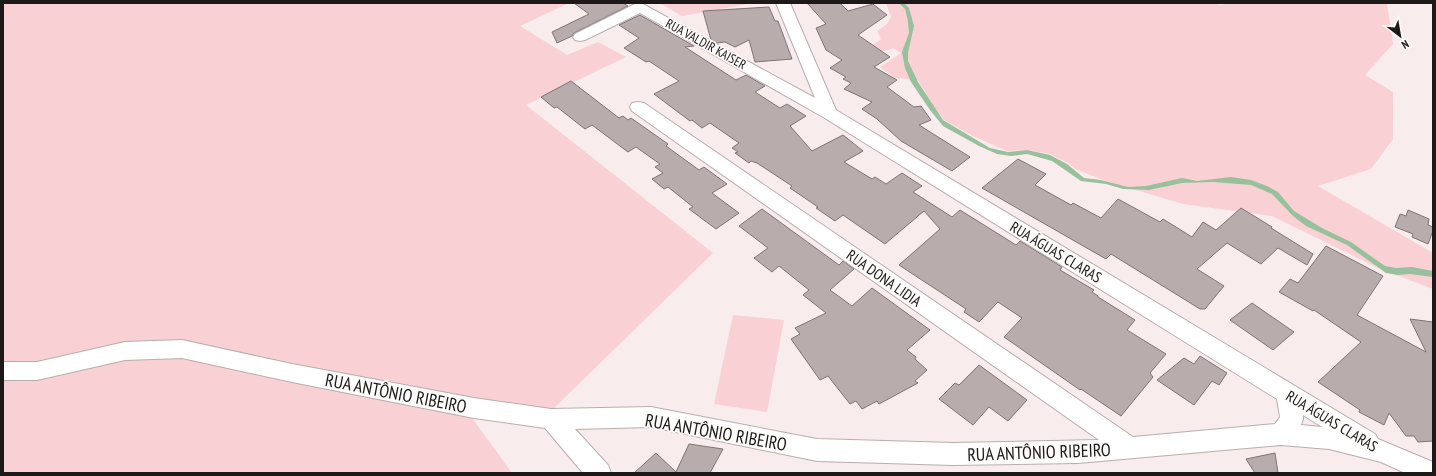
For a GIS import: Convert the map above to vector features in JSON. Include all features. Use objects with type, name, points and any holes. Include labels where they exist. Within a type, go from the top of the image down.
[{"type":"street","points":[[783,3],[830,113]]},
{"type":"street","name":"RUA VALDIR KAISER","points":[[580,37],[640,7],[830,113]]},
{"type":"street","name":"RUA DONA LIDIA","points":[[638,107],[1130,448]]},
{"type":"street","name":"RUA ÁGUAS CLARAS","points":[[830,113],[1384,452]]},
{"type":"street","name":"RUA ANTÔNIO RIBEIRO","points":[[3,371],[37,371],[125,351],[182,350],[474,408],[551,419],[651,417],[817,450],[953,454],[1078,452],[1281,434],[1329,438],[1384,452],[1431,473]]},
{"type":"street","points":[[1281,434],[1292,420],[1290,403],[1286,392]]},
{"type":"street","points":[[551,419],[599,473]]},
{"type":"shaded area","points":[[3,3],[569,3],[520,26],[567,55],[598,42],[626,57],[526,105],[713,253],[548,414],[462,404],[512,473],[3,473]]},
{"type":"shaded area","points":[[660,3],[753,3],[682,16]]},
{"type":"shaded area","points":[[886,3],[1214,3],[1220,5],[1230,3],[1387,3],[1393,44],[1365,75],[1393,92],[1393,139],[1371,169],[1318,186],[1433,253],[1433,289],[1376,267],[1272,216],[1183,204],[1106,181],[1075,169],[1068,163],[1050,154],[1028,150],[1007,151],[971,135],[944,120],[936,110],[918,80],[895,78],[880,67],[901,53],[893,48],[879,53],[863,52],[881,39],[877,31],[887,24],[891,17]]},
{"type":"shaded area","points":[[899,3],[904,3],[909,8],[914,26],[908,53],[908,61],[918,82],[943,120],[990,148],[1008,152],[1027,150],[1050,155],[1067,164],[1084,178],[1101,180],[1128,187],[1146,186],[1182,178],[1197,181],[1231,177],[1251,180],[1278,192],[1294,211],[1322,228],[1351,242],[1385,266],[1396,268],[1412,267],[1433,271],[1433,277],[1386,273],[1347,245],[1306,226],[1293,216],[1272,194],[1251,185],[1213,182],[1182,183],[1149,190],[1123,189],[1106,184],[1081,181],[1052,161],[1027,154],[1011,156],[997,154],[979,146],[943,126],[911,82],[905,68],[902,52],[909,33],[908,21],[905,9]]},
{"type":"shaded area","points":[[733,315],[784,320],[767,412],[714,404]]},
{"type":"building","points":[[574,3],[623,3],[628,6],[557,43],[552,32],[589,14]]},
{"type":"building","points":[[807,3],[840,3],[848,11],[873,4],[887,15],[858,35],[890,57],[874,67],[897,80],[887,87],[914,107],[921,106],[931,120],[919,125],[970,157],[952,171],[901,141],[877,119],[862,109],[872,102],[844,89],[851,83],[843,79],[846,77],[830,68],[842,60],[826,50],[816,28],[826,24]]},
{"type":"building","points":[[769,7],[775,21],[778,21],[792,59],[755,62],[749,40],[735,47],[725,42],[717,43],[711,40],[703,11]]},
{"type":"building","points":[[640,15],[694,46],[685,47],[736,80],[746,75],[765,86],[755,92],[780,108],[787,104],[806,116],[790,126],[812,151],[843,135],[863,151],[844,162],[872,179],[875,177],[886,184],[902,173],[922,186],[913,192],[952,217],[960,210],[1016,245],[1020,241],[1062,267],[1060,270],[1094,290],[1092,292],[1098,297],[1135,320],[1127,330],[1166,354],[1150,373],[1153,377],[1121,416],[1081,389],[1080,390],[1004,337],[1022,318],[998,302],[979,322],[964,312],[966,309],[899,265],[940,229],[924,211],[885,244],[843,215],[835,221],[816,208],[818,207],[790,188],[792,186],[757,163],[751,161],[749,163],[735,153],[738,152],[732,148],[739,143],[710,123],[702,128],[692,120],[690,121],[654,94],[679,81],[649,61],[646,62],[624,48],[639,38],[619,25]]},
{"type":"building","points":[[571,81],[619,118],[623,116],[628,120],[631,118],[668,144],[666,146],[699,170],[704,167],[727,184],[712,193],[739,213],[716,229],[689,209],[693,207],[668,187],[664,189],[652,179],[663,173],[655,167],[660,164],[636,147],[628,152],[592,125],[585,129],[557,107],[554,108],[541,97]]},
{"type":"building","points":[[1018,159],[1046,174],[1035,185],[1071,205],[1073,203],[1101,218],[1118,199],[1160,222],[1163,219],[1192,237],[1203,222],[1216,230],[1241,208],[1313,254],[1307,265],[1278,248],[1261,264],[1227,243],[1197,269],[1224,286],[1205,309],[1200,309],[1111,254],[1106,259],[982,188]]},
{"type":"building","points":[[762,209],[839,265],[843,261],[854,269],[830,290],[852,306],[872,288],[930,330],[907,350],[916,357],[915,359],[927,370],[915,381],[918,383],[879,404],[877,401],[862,409],[856,401],[850,404],[828,376],[820,380],[791,339],[800,334],[795,328],[826,313],[803,295],[809,290],[779,266],[772,272],[754,258],[768,248],[739,226]]},
{"type":"building","points":[[1408,210],[1429,219],[1428,225],[1433,227],[1433,231],[1428,244],[1412,237],[1413,234],[1395,227],[1400,214],[1406,216]]},
{"type":"building","points":[[1326,246],[1383,276],[1357,315],[1426,352],[1410,319],[1433,322],[1433,441],[1418,442],[1414,436],[1406,436],[1389,413],[1384,425],[1359,412],[1360,410],[1318,382],[1361,342],[1314,310],[1313,311],[1279,292],[1290,279],[1298,283]]},
{"type":"building","points":[[1252,303],[1294,332],[1273,350],[1230,320]]},
{"type":"building","points":[[1200,356],[1227,373],[1219,385],[1212,381],[1194,405],[1157,380],[1184,358],[1194,364]]},
{"type":"building","points":[[979,365],[1027,400],[1008,421],[989,407],[973,425],[939,399],[955,383],[959,385]]},
{"type":"building","points":[[689,444],[723,449],[710,473],[634,473],[656,453],[676,472]]},
{"type":"building","points":[[1275,453],[1278,473],[1255,473],[1246,459]]}]
